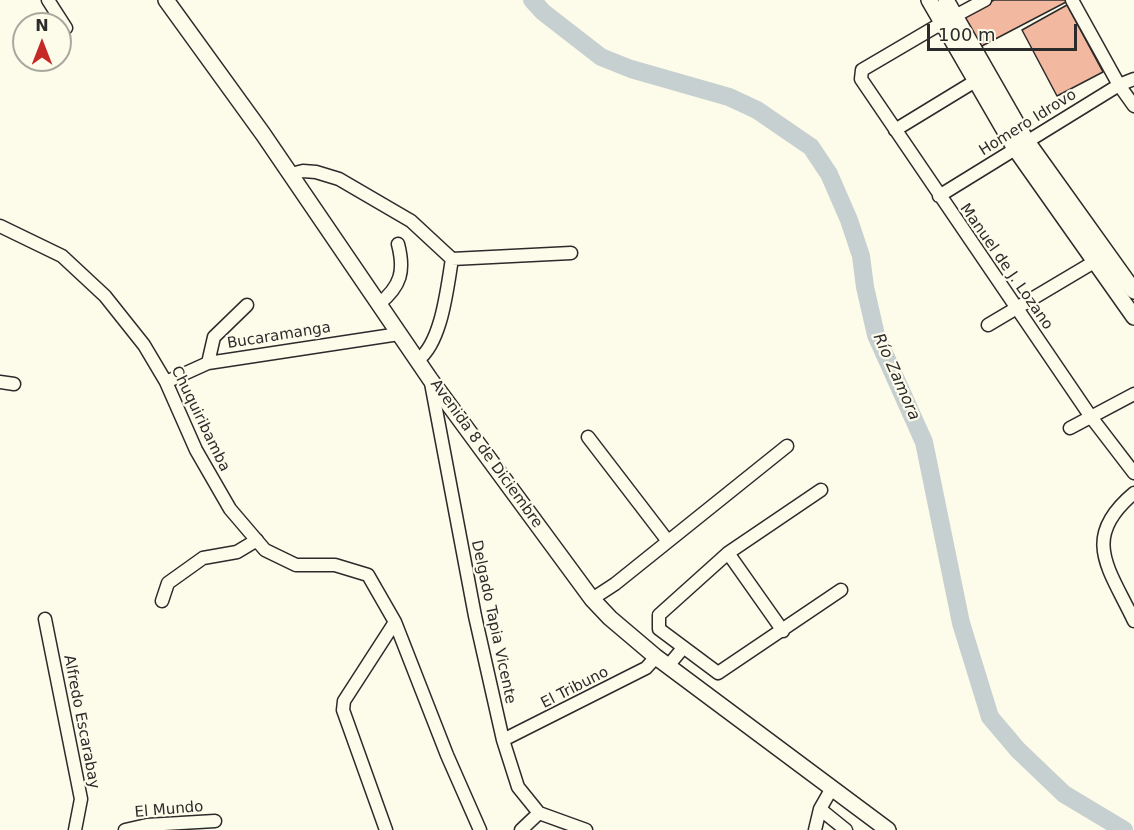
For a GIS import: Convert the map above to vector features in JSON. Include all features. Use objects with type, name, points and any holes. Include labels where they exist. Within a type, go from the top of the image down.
[{"type":"main road","name":"Avenida 8 de Diciembre","points":[[166,0],[291,174],[430,379],[592,599],[662,661],[885,829]]},
{"type":"main road","points":[[929,0],[949,19],[1020,144]]},
{"type":"main road","points":[[946,0],[949,19],[977,80],[1057,195],[1134,291]]},
{"type":"main road","points":[[1057,195],[1094,262],[1134,316]]},
{"type":"street","points":[[949,19],[985,0]]},
{"type":"street","points":[[1072,0],[1119,85],[1134,106]]},
{"type":"street","name":"Manuel de J. Lozano","points":[[949,19],[862,70],[860,74],[939,196],[1092,417],[1134,473]]},
{"type":"street","name":"Homero Idrovo","points":[[939,196],[1020,144],[1119,85],[1134,79]]},
{"type":"street","points":[[895,130],[977,80]]},
{"type":"street","points":[[291,174],[303,171],[316,172],[339,179],[411,221],[452,259],[571,253]]},
{"type":"street","name":"Chuquiribamba","points":[[0,226],[62,255],[105,296],[144,345],[166,382],[196,450],[230,509],[265,550],[296,565],[335,565],[368,575],[395,622],[447,755],[480,830]]},
{"type":"street","points":[[379,304],[399,285],[402,270],[398,244]]},
{"type":"street","points":[[418,360],[426,354],[435,339],[452,259]]},
{"type":"street","points":[[988,325],[1094,262]]},
{"type":"street","points":[[208,363],[214,338],[247,305]]},
{"type":"street","name":"Bucaramanga","points":[[166,382],[208,363],[399,334]]},
{"type":"street","name":"Delgado Tapia Vicente","points":[[430,379],[475,616],[503,740],[518,787],[539,813]]},
{"type":"street","points":[[0,382],[14,384]]},
{"type":"street","points":[[1070,428],[1134,394]]},
{"type":"street","points":[[588,437],[667,540]]},
{"type":"street","points":[[592,599],[615,584],[787,446]]},
{"type":"street","points":[[821,490],[728,553],[659,615],[659,629],[718,673],[842,590]]},
{"type":"street","points":[[1134,493],[1115,508],[1104,529],[1103,555],[1134,621]]},
{"type":"street","points":[[162,601],[168,583],[203,558],[237,552],[257,540]]},
{"type":"street","points":[[728,553],[783,631]]},
{"type":"street","name":"Alfredo Escarabay","points":[[45,619],[81,799],[75,830]]},
{"type":"street","points":[[387,830],[344,710],[344,701],[395,622]]},
{"type":"street","name":"El Tribuno","points":[[503,740],[662,661],[683,648]]},
{"type":"street","points":[[815,830],[820,809],[832,788]]},
{"type":"street","points":[[820,809],[846,830]]},
{"type":"street","points":[[521,830],[539,813],[586,830]]},
{"type":"street","name":"El Mundo","points":[[125,830],[147,825],[215,821]]},
{"type":"building","points":[[994,0],[1068,1],[980,47],[962,17]]},
{"type":"building","points":[[1067,5],[1103,72],[1057,96],[1022,30]]},
{"type":"waterway","name":"Río Zamora","points":[[532,0],[543,12],[601,57],[631,69],[729,97],[757,110],[811,147],[829,174],[849,220],[861,256],[865,287],[876,335],[924,442],[961,623],[990,717],[1018,750],[1064,794],[1124,830]]}]
